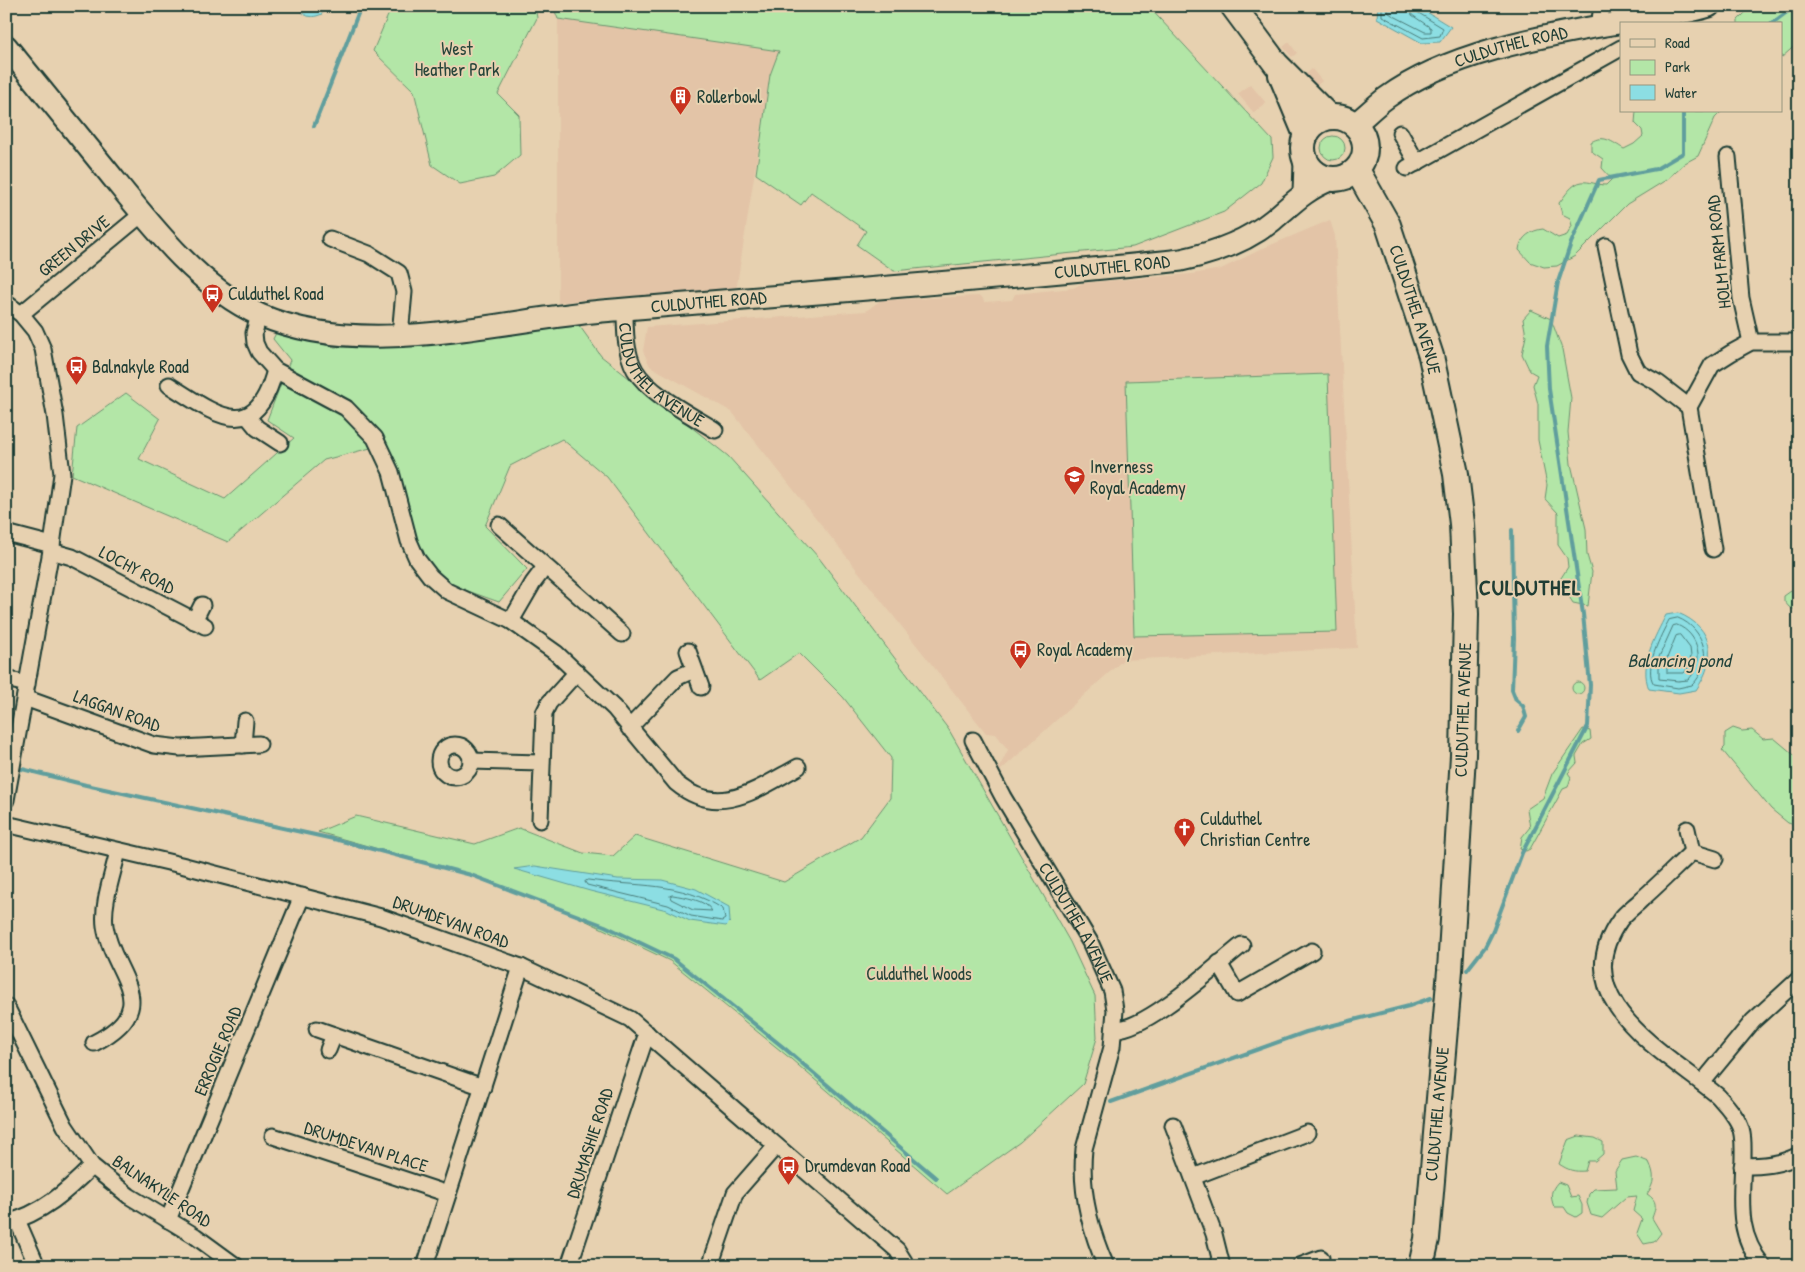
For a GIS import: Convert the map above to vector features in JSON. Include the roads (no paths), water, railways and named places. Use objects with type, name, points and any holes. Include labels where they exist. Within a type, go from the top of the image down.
[{"type":"main road","points":[[1233,6],[1276,64],[1329,117],[1346,120],[1361,133],[1365,148],[1361,164],[1357,170],[1344,178],[1330,180],[1317,175],[1305,162]]},
{"type":"main road","name":"CULDUTHEL ROAD","points":[[1354,125],[1387,97],[1424,76],[1463,59],[1600,16],[1684,14],[1709,6]]},
{"type":"main road","name":"CULDUTHEL ROAD","points":[[6,46],[142,214],[201,277],[228,297],[259,315],[291,325],[327,332],[367,336],[400,335],[625,309],[877,289],[1181,260],[1204,256],[1238,243],[1273,220],[1304,193],[1330,180]]},
{"type":"main road","points":[[1276,64],[1306,135]]},
{"type":"main road","points":[[1304,193],[1305,162],[1302,151],[1306,135],[1314,124],[1329,117]]},
{"type":"main road","name":"CULDUTHEL AVENUE","points":[[1357,170],[1388,225],[1431,356],[1456,474],[1462,533],[1466,632],[1462,775],[1442,1064],[1427,1240],[1421,1266]]},
{"type":"street","name":"CULDUTHEL ROAD","points":[[1668,22],[1684,14]]},
{"type":"street","points":[[1400,133],[1412,165],[1620,49]]},
{"type":"street","name":"HOLM FARM ROAD","points":[[1728,157],[1741,298],[1751,342]]},
{"type":"street","name":"GREEN DRIVE","points":[[21,314],[142,214]]},
{"type":"street","points":[[330,239],[369,254],[399,273],[404,292],[400,335]]},
{"type":"street","points":[[1606,246],[1629,354],[1638,372],[1658,383],[1689,407]]},
{"type":"street","points":[[6,303],[21,314],[35,331],[43,349],[61,454],[60,494],[6,800]]},
{"type":"street","name":"CULDUTHEL AVENUE","points":[[625,309],[627,346],[635,370],[646,384],[715,430]]},
{"type":"street","points":[[259,315],[254,333],[255,343],[259,352],[276,370],[346,408],[376,438],[391,472],[409,541],[416,560],[446,591],[511,621],[556,653],[614,708],[676,783],[691,793],[711,800],[743,797],[798,767]]},
{"type":"street","points":[[1713,549],[1689,407],[1712,365],[1751,342],[1799,342]]},
{"type":"street","points":[[169,385],[217,415],[228,418],[248,417],[256,410],[276,370]]},
{"type":"street","points":[[248,417],[256,428],[280,443]]},
{"type":"street","points":[[499,525],[622,634]]},
{"type":"street","name":"LOCHY ROAD","points":[[6,533],[72,557],[199,624],[202,606]]},
{"type":"street","points":[[511,621],[533,582],[545,567]]},
{"type":"street","points":[[688,651],[701,687]]},
{"type":"street","points":[[629,728],[678,677],[694,670]]},
{"type":"street","points":[[540,820],[544,713],[549,703],[577,672]]},
{"type":"street","name":"LAGGAN ROAD","points":[[6,680],[26,691],[154,745],[180,748],[259,744]]},
{"type":"street","points":[[243,745],[246,720]]},
{"type":"street","name":"CULDUTHEL AVENUE","points":[[973,740],[1003,797],[1090,942],[1112,991],[1115,1029],[1106,1070],[1084,1149],[1083,1163],[1085,1202],[1096,1243],[1106,1266]]},
{"type":"street","points":[[471,761],[541,763]]},
{"type":"street","name":"DRUMDEVAN ROAD","points":[[6,824],[381,917],[521,968],[630,1019],[897,1250],[907,1266]]},
{"type":"street","points":[[1687,829],[1692,852]]},
{"type":"street","points":[[94,1043],[112,1034],[121,1025],[128,1015],[130,1002],[129,986],[105,926],[106,906],[118,851]]},
{"type":"street","points":[[1692,852],[1715,859]]},
{"type":"street","points":[[1692,852],[1621,919],[1609,939],[1604,974],[1608,990],[1624,1019],[1731,1109],[1740,1126],[1743,1143],[1740,1207],[1744,1236],[1763,1266]]},
{"type":"street","name":"ERROGIE ROAD","points":[[168,1220],[302,896]]},
{"type":"street","points":[[1115,1029],[1130,1028],[1148,1019],[1242,945]]},
{"type":"street","points":[[1218,963],[1237,994],[1312,951]]},
{"type":"street","points":[[425,1266],[521,968]]},
{"type":"street","points":[[1702,1083],[1753,1021],[1799,979]]},
{"type":"street","name":"BALNAKYLE ROAD","points":[[6,1006],[65,1126],[92,1166],[129,1196],[224,1255],[236,1266]]},
{"type":"street","points":[[316,1029],[483,1087]]},
{"type":"street","name":"DRUMASHIE ROAD","points":[[569,1266],[647,1033]]},
{"type":"street","points":[[328,1050],[334,1035]]},
{"type":"street","points":[[1173,1125],[1214,1234],[1222,1266]]},
{"type":"street","points":[[1193,1177],[1308,1133]]},
{"type":"street","name":"DRUMDEVAN PLACE","points":[[273,1136],[448,1194]]},
{"type":"street","points":[[710,1266],[735,1194],[776,1146]]},
{"type":"street","points":[[1742,1166],[1769,1166],[1786,1162],[1799,1155]]},
{"type":"street","points":[[37,1266],[12,1221],[52,1202],[92,1166]]},
{"type":"street","points":[[1300,1266],[1321,1258]]},
{"type":"water","points":[[298,6],[324,6],[322,14],[311,17],[302,13]]},
{"type":"water","points":[[1378,6],[1417,6],[1451,27],[1440,42],[1422,43],[1377,18]]},
{"type":"water","name":"Balancing pond","points":[[1678,613],[1690,619],[1699,627],[1709,646],[1707,667],[1703,679],[1696,690],[1679,693],[1649,689],[1646,680],[1646,670],[1653,641],[1666,615]]},
{"type":"water","points":[[535,866],[618,879],[662,880],[696,889],[729,907],[730,922],[726,926],[690,921],[667,910],[590,891],[514,869]]},
{"type":"waterway","points":[[314,126],[361,6]]},
{"type":"waterway","points":[[1774,22],[1795,6]]},
{"type":"waterway","points":[[1467,970],[1485,947],[1493,931],[1522,853],[1588,726],[1590,685],[1583,614],[1549,389],[1547,346],[1558,282],[1571,243],[1599,180],[1656,169],[1683,153],[1683,112]]},
{"type":"waterway","points":[[1512,530],[1514,638],[1512,690],[1516,700],[1523,706],[1526,717],[1518,731]]},
{"type":"waterway","points":[[22,769],[86,785],[338,840],[471,875],[605,926],[674,959],[783,1047],[936,1178]]},
{"type":"waterway","points":[[1111,1102],[1306,1032],[1409,1006],[1431,998]]},
{"type":"place","name":"Rollerbowl","points":[[681,116]]},
{"type":"place","name":"Culduthel Road","points":[[212,313]]},
{"type":"place","name":"Balnakyle Road","points":[[76,386]]},
{"type":"place","name":"Inverness Royal Academy","points":[[1074,496]]},
{"type":"place","name":"Royal Academy","points":[[1021,669]]},
{"type":"place","name":"Culduthel Christian Centre","points":[[1184,848]]},
{"type":"place","name":"Drumdevan Road","points":[[789,1185]]},
{"type":"district","name":"CULDUTHEL","points":[[1530,587]]},
{"type":"park label","name":"West Heather Park","points":[[457,59]]},
{"type":"park label","name":"Culduthel Woods","points":[[919,974]]}]
